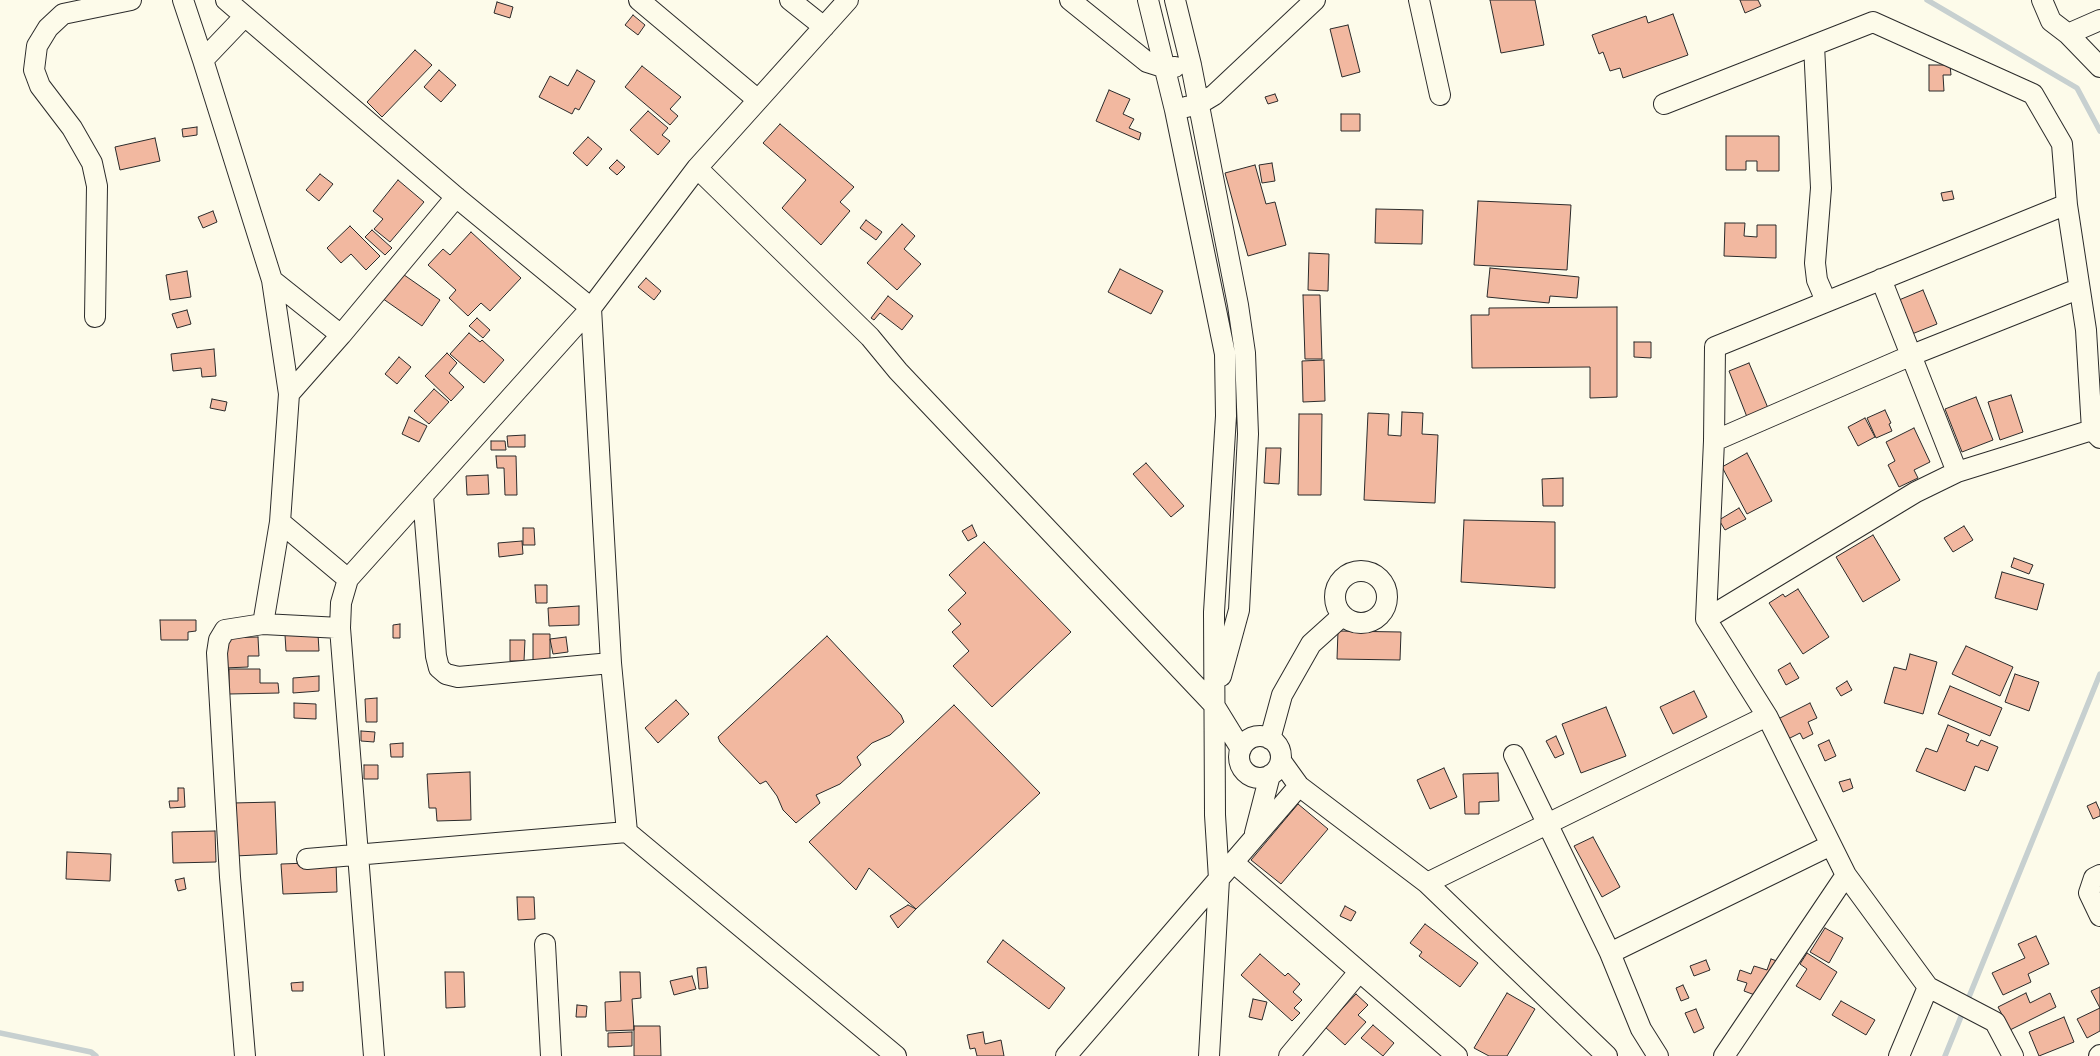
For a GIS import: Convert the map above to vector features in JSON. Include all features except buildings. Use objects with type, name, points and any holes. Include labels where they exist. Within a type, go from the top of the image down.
[{"type":"street","points":[[95,317],[97,186],[94,170],[72,128],[40,86],[34,70],[37,46],[40,40],[48,28],[63,14],[131,0]]},
{"type":"street","points":[[183,0],[272,280],[289,394],[280,522],[263,624]]},
{"type":"street","points":[[226,0],[456,197],[591,308],[611,663],[627,832]]},
{"type":"street","points":[[639,0],[758,100]]},
{"type":"street","points":[[790,0],[824,27]]},
{"type":"street","points":[[374,1056],[340,628],[341,603],[348,579],[591,308],[697,168],[848,0]]},
{"type":"street","points":[[1070,0],[1147,62],[1166,68],[1191,66]]},
{"type":"street","points":[[1148,0],[1166,68],[1225,354],[1226,416],[1214,612],[1215,815],[1219,879],[1209,1056]]},
{"type":"street","points":[[1176,0],[1199,104],[1238,305],[1245,353],[1248,434],[1239,610],[1214,705]]},
{"type":"street","points":[[1419,0],[1440,95]]},
{"type":"street","points":[[2042,0],[2051,21],[2068,34],[2100,67]]},
{"type":"street","points":[[1175,110],[1199,104],[1222,87],[1312,2]]},
{"type":"street","points":[[203,60],[244,17]]},
{"type":"street","points":[[2068,34],[2100,20]]},
{"type":"street","points":[[1664,104],[1873,22],[2033,94],[2062,144],[2066,205],[2086,330],[2096,434],[1957,472],[1916,492],[1706,618]]},
{"type":"street","points":[[1814,45],[1821,188],[1815,264],[1817,280],[1826,301]]},
{"type":"street","points":[[697,168],[870,337],[898,371],[1214,705],[1240,753],[1241,766],[1246,773],[1262,778],[1276,768]]},
{"type":"street","points":[[289,394],[342,335],[456,197]]},
{"type":"street","points":[[2013,1056],[1995,1022],[1928,987],[1846,876],[1766,716],[1706,618],[1714,441],[1715,347],[2060,207]]},
{"type":"street","points":[[1881,279],[1957,472]]},
{"type":"street","points":[[272,280],[342,335]]},
{"type":"street","points":[[1714,441],[1912,355],[2078,289]]},
{"type":"street","points":[[423,496],[436,656],[439,668],[446,674],[458,677],[611,663]]},
{"type":"street","points":[[280,522],[348,579]]},
{"type":"street","points":[[1270,739],[1282,695],[1311,644],[1342,616]]},
{"type":"street","points":[[245,1056],[230,877],[217,654],[219,640],[226,630],[263,624],[340,628]]},
{"type":"street","points":[[1427,883],[1766,716]]},
{"type":"street","points":[[1215,815],[1246,742],[1253,737],[1262,736],[1270,739],[1277,745],[1280,753],[1253,839]]},
{"type":"street","points":[[1514,756],[1610,953],[1641,1029],[1658,1056]]},
{"type":"street","points":[[1276,768],[1427,883],[1607,1056]]},
{"type":"street","points":[[1066,1056],[1299,786]]},
{"type":"street","points":[[308,859],[627,832],[896,1056]]},
{"type":"street","points":[[1610,953],[1831,845]]},
{"type":"street","points":[[1233,862],[1457,1056]]},
{"type":"street","points":[[2100,875],[2094,878],[2090,893],[2100,916]]},
{"type":"street","points":[[1724,1056],[1846,876]]},
{"type":"street","points":[[545,944],[551,1056]]},
{"type":"street","points":[[1289,1056],[1359,972]]},
{"type":"street","points":[[1899,1056],[1928,987]]},
{"type":"waterway","points":[[1927,0],[2077,88],[2100,131]]},
{"type":"waterway","points":[[1945,1056],[2100,674]]},
{"type":"waterway","points":[[0,1033],[91,1052],[96,1056]]}]
